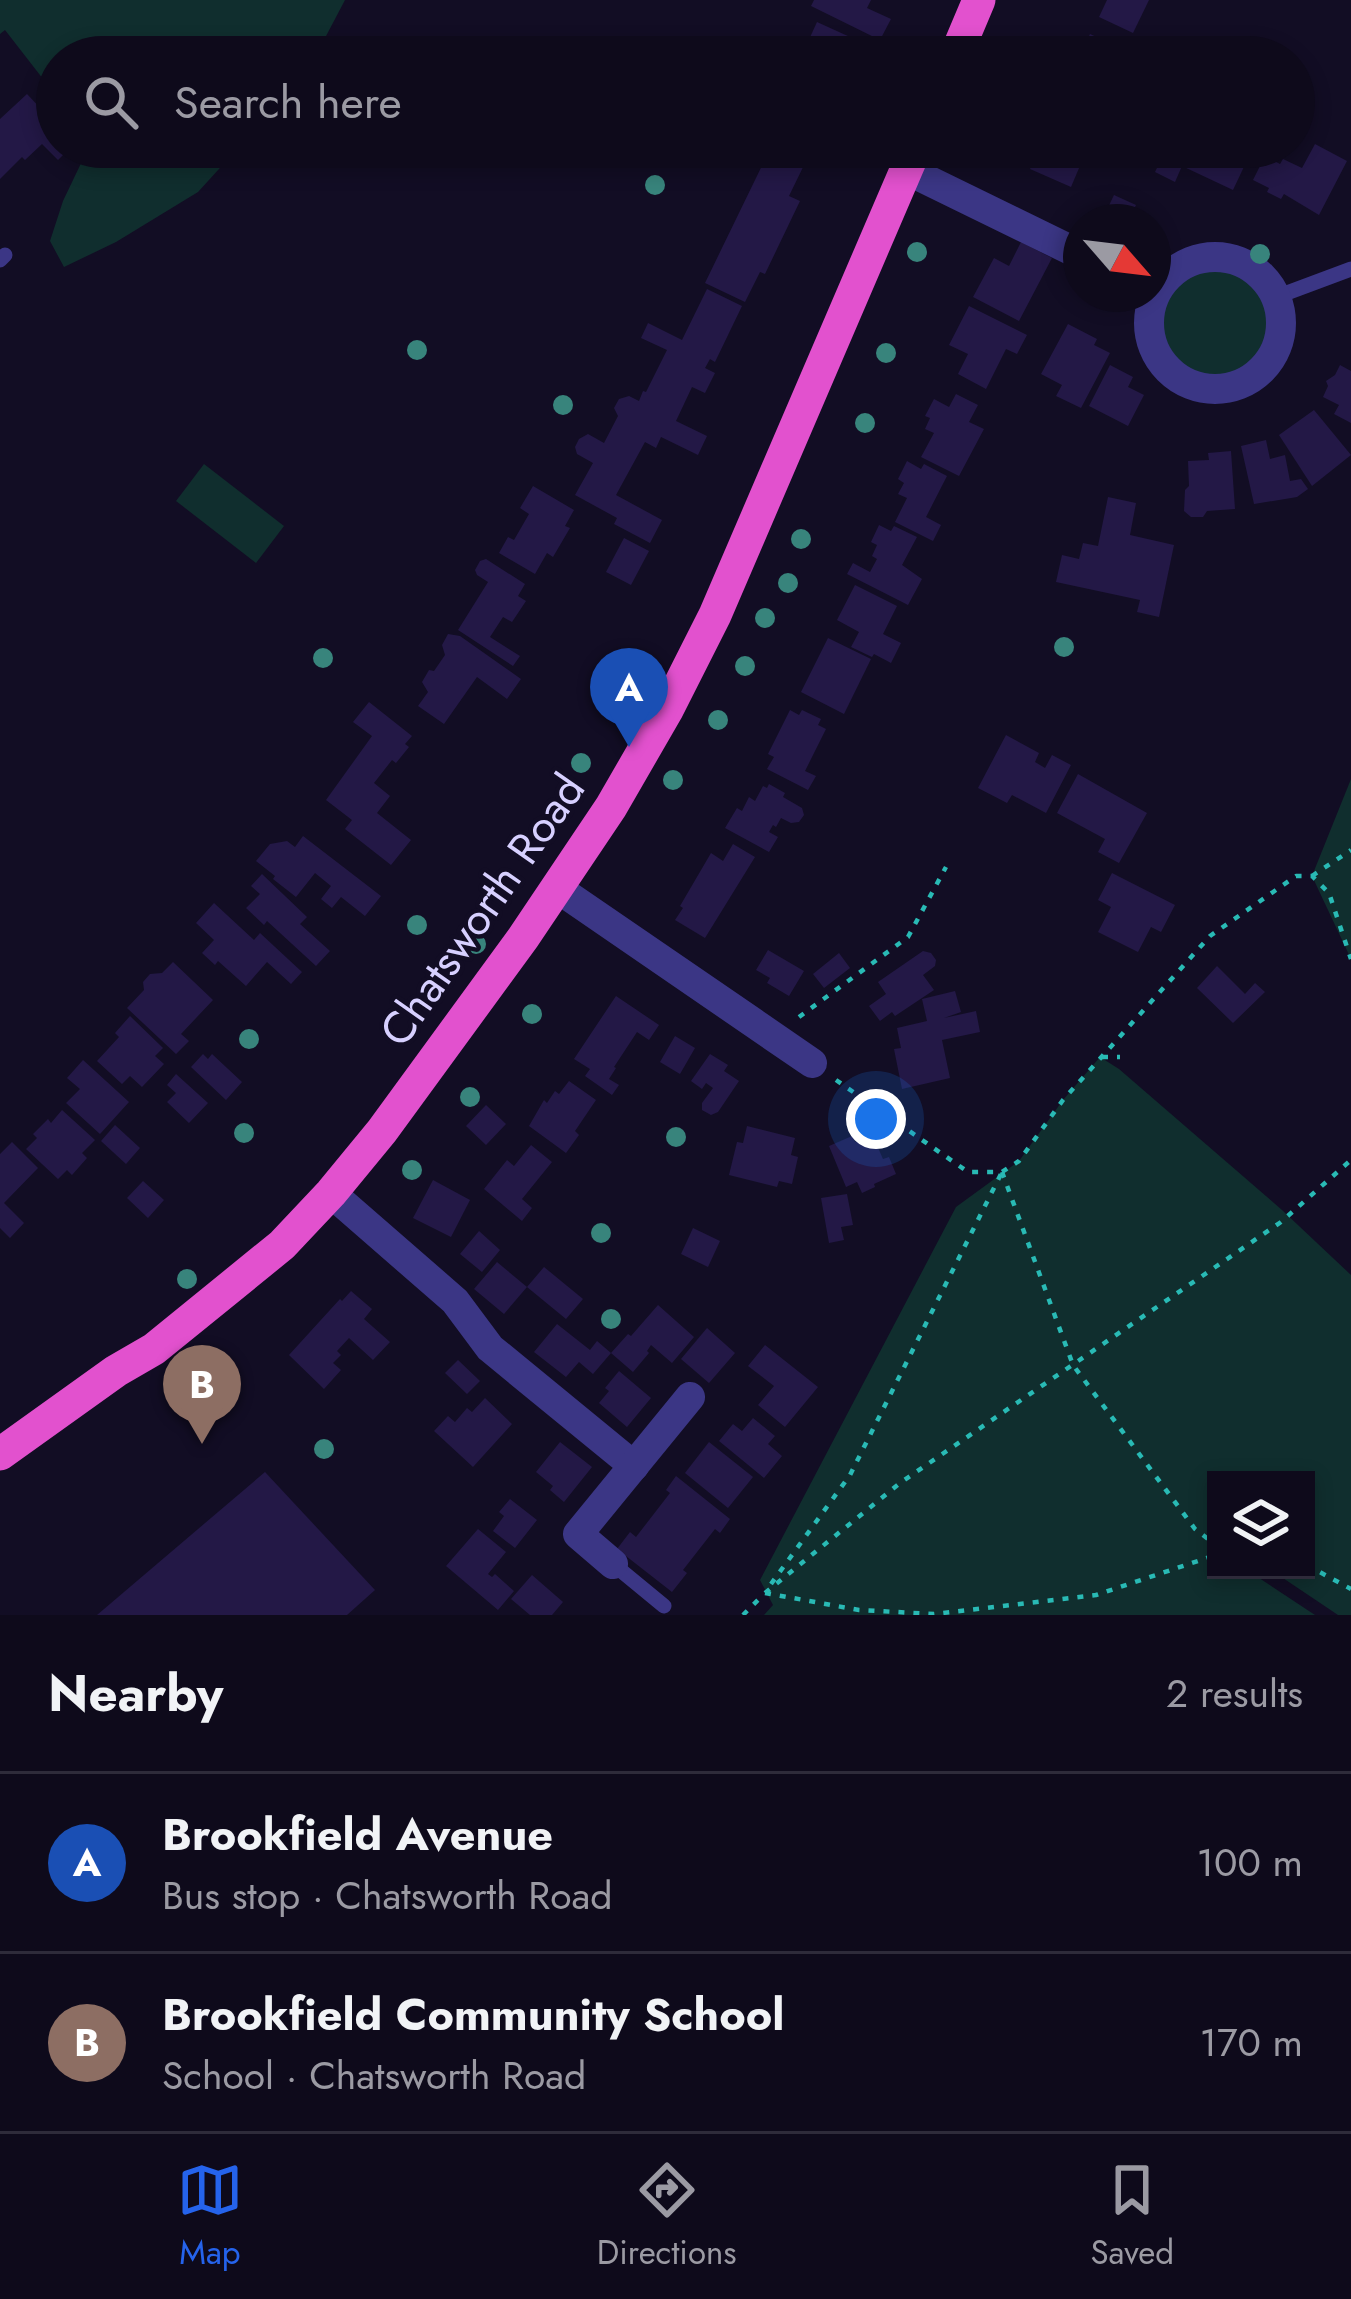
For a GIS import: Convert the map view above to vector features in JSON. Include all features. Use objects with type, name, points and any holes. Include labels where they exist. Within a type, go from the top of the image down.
[{"type":"highway","points":[[964,36],[979,0]]},
{"type":"highway","name":"Chatsworth Road","points":[[0,1454],[154,1349],[268,1257],[331,1193],[434,1061],[557,888],[667,710],[705,634],[908,168]]},
{"type":"street","points":[[928,168],[1063,245]]},
{"type":"street","points":[[1150,312],[1150,335],[1157,356],[1172,374],[1192,385],[1235,386],[1256,375],[1271,358],[1281,317],[1276,297],[1264,279],[1228,258],[1187,262],[1171,273]]},
{"type":"street","points":[[557,888],[812,1063]]},
{"type":"street","points":[[331,1193],[455,1301],[490,1348],[634,1466]]},
{"type":"street","points":[[613,1564],[578,1534],[690,1397]]},
{"type":"lane","points":[[1276,297],[1351,269]]},
{"type":"lane","points":[[613,1564],[664,1606]]},
{"type":"path","points":[[765,1593],[850,1475],[1002,1172],[1019,1161],[1063,1100],[1210,936],[1295,875],[1312,876],[1351,850]]},
{"type":"path","points":[[778,1038],[800,1015],[908,937],[946,867]]},
{"type":"path","points":[[1312,876],[1329,893],[1351,959]]},
{"type":"path","points":[[1100,1057],[1120,1057]]},
{"type":"path","points":[[812,1063],[968,1172],[1002,1172]]},
{"type":"path","points":[[742,1615],[900,1484],[1281,1222],[1351,1160]]},
{"type":"path","points":[[1002,1172],[1073,1365],[1207,1538]]},
{"type":"path","points":[[765,1593],[859,1610],[934,1614],[1096,1595],[1207,1558]]},
{"type":"path","points":[[1315,1570],[1351,1589]]},
{"type":"green space","points":[[0,0],[345,0],[326,36],[36,36],[36,70],[5,30],[0,34]]},
{"type":"green space","points":[[79,168],[220,168],[198,192],[64,267],[50,241]]},
{"type":"green space","points":[[1205,270],[1225,270],[1245,278],[1259,292],[1267,312],[1267,332],[1259,352],[1245,366],[1225,374],[1205,374],[1185,366],[1171,352],[1163,332],[1163,312],[1171,312],[1171,292],[1185,278]]},
{"type":"green space","points":[[204,464],[284,526],[256,563],[176,501]]},
{"type":"green space","points":[[1351,779],[1351,959],[1312,876]]},
{"type":"green space","points":[[1100,1057],[1282,1210],[1351,1275],[1351,1615],[1338,1615],[1284,1579],[1315,1579],[1315,1471],[1207,1471],[1207,1579],[1261,1579],[1315,1615],[764,1615],[773,1605],[760,1580],[956,1207],[1019,1161]]},
{"type":"building","points":[[814,0],[871,0],[867,8],[891,19],[882,36],[872,36],[811,6]]},
{"type":"building","points":[[1107,0],[1149,0],[1133,33],[1099,17]]},
{"type":"building","points":[[817,22],[848,36],[811,36]]},
{"type":"building","points":[[27,94],[36,104],[36,150],[0,179],[0,119]]},
{"type":"building","points":[[1315,144],[1347,161],[1319,215],[1284,194],[1281,199],[1267,192],[1269,188],[1253,180],[1259,168],[1315,168]]},
{"type":"building","points":[[761,168],[803,168],[789,196],[800,201],[765,274],[760,272],[745,302],[705,283]]},
{"type":"building","points":[[1030,168],[1079,168],[1071,187]]},
{"type":"building","points":[[1157,168],[1181,168],[1175,182],[1155,172]]},
{"type":"building","points":[[1186,168],[1243,168],[1233,190]]},
{"type":"building","points":[[1114,195],[1134,204],[1110,204]]},
{"type":"building","points":[[1021,242],[1052,258],[1019,321],[973,297],[994,258],[1009,266]]},
{"type":"building","points":[[707,289],[742,306],[715,362],[710,359],[705,368],[715,373],[705,393],[692,387],[676,421],[707,436],[698,455],[661,437],[656,448],[645,442],[616,495],[662,520],[650,543],[575,495],[593,463],[577,454],[575,447],[588,434],[604,443],[618,416],[614,408],[619,399],[629,396],[639,401],[646,392],[667,350],[641,338],[648,323],[682,340]]},
{"type":"building","points":[[969,306],[1027,335],[1017,354],[1006,349],[986,389],[958,374],[968,354],[949,345]]},
{"type":"building","points":[[1068,324],[1097,339],[1094,345],[1110,353],[1081,408],[1056,396],[1062,385],[1041,374]]},
{"type":"building","points":[[1110,365],[1133,377],[1128,387],[1144,395],[1128,426],[1089,406]]},
{"type":"building","points":[[1340,365],[1351,371],[1351,423],[1334,414],[1339,405],[1323,397],[1326,381]]},
{"type":"building","points":[[956,394],[978,405],[969,422],[984,429],[959,476],[921,457],[934,433],[925,429],[930,418],[925,416],[934,399],[949,407]]},
{"type":"building","points":[[1314,410],[1351,455],[1312,486],[1279,435]]},
{"type":"building","points":[[1266,440],[1270,459],[1285,455],[1290,481],[1301,479],[1308,489],[1297,497],[1254,504],[1241,446]]},
{"type":"building","points":[[1231,451],[1235,509],[1191,517],[1184,511],[1188,461],[1209,460],[1208,453]]},
{"type":"building","points":[[907,461],[947,476],[926,517],[941,525],[933,541],[895,522],[907,498],[898,494],[904,483],[898,479]]},
{"type":"building","points":[[533,486],[574,510],[565,526],[570,528],[553,557],[547,553],[535,574],[499,553],[508,537],[514,540],[529,514],[520,508]]},
{"type":"building","points":[[1108,497],[1136,503],[1130,535],[1174,545],[1159,617],[1137,612],[1140,600],[1056,582],[1062,555],[1079,559],[1083,543],[1098,546]]},
{"type":"building","points":[[879,525],[917,537],[902,565],[922,579],[908,605],[847,574],[853,563],[870,572],[877,559],[872,556],[877,545],[871,542]]},
{"type":"building","points":[[624,538],[649,551],[631,585],[606,572]]},
{"type":"building","points":[[486,559],[525,584],[518,596],[526,601],[512,622],[503,617],[490,637],[520,656],[513,666],[458,630],[488,582],[475,570]]},
{"type":"building","points":[[855,585],[897,606],[883,634],[901,643],[891,663],[851,647],[859,632],[837,620]]},
{"type":"building","points":[[448,634],[460,636],[521,679],[507,699],[477,677],[444,724],[418,706],[428,692],[422,682],[445,655],[442,645]]},
{"type":"building","points":[[828,638],[871,659],[844,714],[801,692]]},
{"type":"building","points":[[369,702],[412,736],[405,744],[409,747],[374,783],[390,796],[377,813],[411,840],[391,865],[345,829],[352,820],[326,800],[372,736],[353,722]]},
{"type":"building","points":[[790,710],[821,719],[818,725],[826,729],[805,771],[816,776],[808,790],[767,769],[774,757],[768,754]]},
{"type":"building","points":[[1006,735],[1039,753],[1035,762],[1045,768],[1052,755],[1071,765],[1046,813],[1012,795],[1007,803],[978,788]]},
{"type":"building","points":[[1078,774],[1147,813],[1119,863],[1098,852],[1105,839],[1057,813]]},
{"type":"building","points":[[769,784],[802,808],[804,815],[799,822],[781,818],[773,825],[769,832],[778,837],[769,852],[725,828],[737,808],[742,811],[749,797],[755,801]]},
{"type":"building","points":[[303,836],[381,896],[365,916],[341,897],[332,908],[321,899],[331,886],[315,873],[296,897],[256,861],[270,844],[287,841],[295,847]]},
{"type":"building","points":[[733,844],[755,857],[705,938],[675,920],[711,853],[723,861]]},
{"type":"building","points":[[1112,873],[1175,905],[1161,932],[1151,927],[1138,952],[1098,932],[1111,907],[1098,900]]},
{"type":"building","points":[[262,874],[307,917],[300,924],[330,951],[316,966],[246,908],[260,894],[251,886]]},
{"type":"building","points":[[214,903],[254,940],[260,933],[302,972],[291,984],[267,962],[246,986],[218,961],[215,965],[202,953],[214,940],[196,923]]},
{"type":"building","points":[[768,950],[804,971],[789,996],[756,970]]},
{"type":"building","points":[[923,951],[936,960],[923,975],[934,990],[880,1021],[869,1006],[886,994],[878,982]]},
{"type":"building","points":[[839,953],[850,968],[824,988],[813,974]]},
{"type":"building","points":[[173,962],[213,1000],[181,1034],[189,1041],[176,1054],[127,1008],[144,990],[143,982],[150,974],[162,973]]},
{"type":"building","points":[[1217,966],[1245,994],[1255,983],[1265,992],[1233,1023],[1197,988]]},
{"type":"building","points":[[955,991],[961,1012],[944,1018],[976,1011],[980,1032],[942,1040],[950,1078],[902,1089],[894,1049],[901,1048],[897,1028],[927,1021],[922,999]]},
{"type":"building","points":[[616,996],[659,1025],[649,1040],[637,1032],[609,1079],[619,1085],[612,1095],[585,1076],[590,1069],[574,1059]]},
{"type":"building","points":[[130,1016],[163,1048],[155,1056],[164,1064],[142,1087],[130,1076],[122,1084],[97,1061]]},
{"type":"building","points":[[675,1036],[695,1048],[680,1074],[660,1062]]},
{"type":"building","points":[[203,1054],[208,1059],[212,1054],[242,1082],[226,1100],[191,1067]]},
{"type":"building","points":[[710,1054],[728,1065],[724,1071],[739,1081],[711,1115],[702,1110],[702,1103],[713,1088],[706,1083],[702,1089],[691,1081]]},
{"type":"building","points":[[83,1060],[129,1102],[100,1134],[66,1103],[80,1089],[67,1078]]},
{"type":"building","points":[[176,1074],[208,1103],[189,1123],[167,1102],[176,1093],[167,1085]]},
{"type":"building","points":[[569,1081],[596,1100],[566,1153],[529,1126],[544,1100],[547,1103],[555,1091],[559,1094]]},
{"type":"building","points":[[486,1105],[506,1124],[486,1145],[466,1126]]},
{"type":"building","points":[[62,1110],[95,1140],[82,1153],[87,1158],[72,1175],[67,1170],[58,1179],[26,1149],[37,1138],[33,1134]]},
{"type":"building","points":[[115,1125],[140,1148],[126,1164],[101,1141]]},
{"type":"building","points":[[747,1126],[795,1138],[791,1155],[798,1157],[792,1184],[779,1181],[777,1187],[729,1175],[737,1142],[743,1143]]},
{"type":"building","points":[[872,1134],[896,1174],[862,1193],[857,1182],[846,1187],[829,1146]]},
{"type":"building","points":[[12,1142],[38,1168],[4,1203],[24,1223],[10,1238],[0,1228],[0,1154]]},
{"type":"building","points":[[531,1145],[552,1162],[522,1199],[532,1208],[522,1221],[484,1189],[507,1160],[514,1166]]},
{"type":"building","points":[[433,1180],[470,1200],[451,1237],[413,1218]]},
{"type":"building","points":[[143,1181],[164,1200],[148,1218],[127,1198]]},
{"type":"building","points":[[847,1194],[853,1225],[841,1227],[844,1240],[829,1243],[821,1198]]},
{"type":"building","points":[[693,1228],[720,1241],[708,1267],[681,1254]]},
{"type":"building","points":[[479,1231],[500,1250],[482,1272],[460,1254]]},
{"type":"building","points":[[497,1262],[527,1287],[504,1314],[474,1289]]},
{"type":"building","points":[[544,1267],[583,1299],[566,1319],[527,1287]]},
{"type":"building","points":[[351,1291],[372,1309],[364,1319],[390,1342],[373,1360],[349,1338],[333,1363],[341,1370],[324,1389],[289,1355]]},
{"type":"building","points":[[658,1305],[694,1337],[672,1363],[651,1345],[633,1372],[611,1353]]},
{"type":"building","points":[[557,1324],[590,1350],[597,1341],[611,1353],[593,1374],[579,1362],[566,1377],[534,1352]]},
{"type":"building","points":[[707,1328],[735,1353],[709,1383],[681,1359]]},
{"type":"building","points":[[765,1345],[818,1387],[785,1427],[758,1405],[774,1386],[748,1366]]},
{"type":"building","points":[[458,1360],[480,1381],[467,1394],[445,1373]]},
{"type":"building","points":[[619,1371],[651,1398],[627,1427],[599,1403]]},
{"type":"building","points":[[485,1398],[512,1424],[473,1467],[434,1431],[448,1416],[455,1422]]},
{"type":"building","points":[[753,1418],[775,1436],[768,1444],[782,1456],[764,1478],[719,1441],[733,1424],[742,1431]]},
{"type":"building","points":[[560,1442],[592,1467],[564,1502],[536,1472]]},
{"type":"building","points":[[709,1442],[753,1477],[728,1508],[685,1473]]},
{"type":"building","points":[[265,1472],[375,1590],[347,1615],[97,1615]]},
{"type":"building","points":[[676,1476],[730,1519],[720,1533],[715,1529],[672,1592],[617,1549],[630,1532],[636,1537],[670,1493],[666,1490]]},
{"type":"building","points":[[510,1499],[537,1520],[515,1548],[493,1531],[504,1516],[499,1512]]},
{"type":"building","points":[[478,1529],[506,1552],[488,1574],[495,1574],[514,1591],[498,1610],[446,1566]]},
{"type":"building","points":[[532,1575],[563,1602],[552,1615],[530,1615],[511,1599]]},
{"type":"place","name":"Brookfield Avenue","points":[[629,747]]},
{"type":"place","name":"Brookfield Community School","points":[[202,1444]]}]
